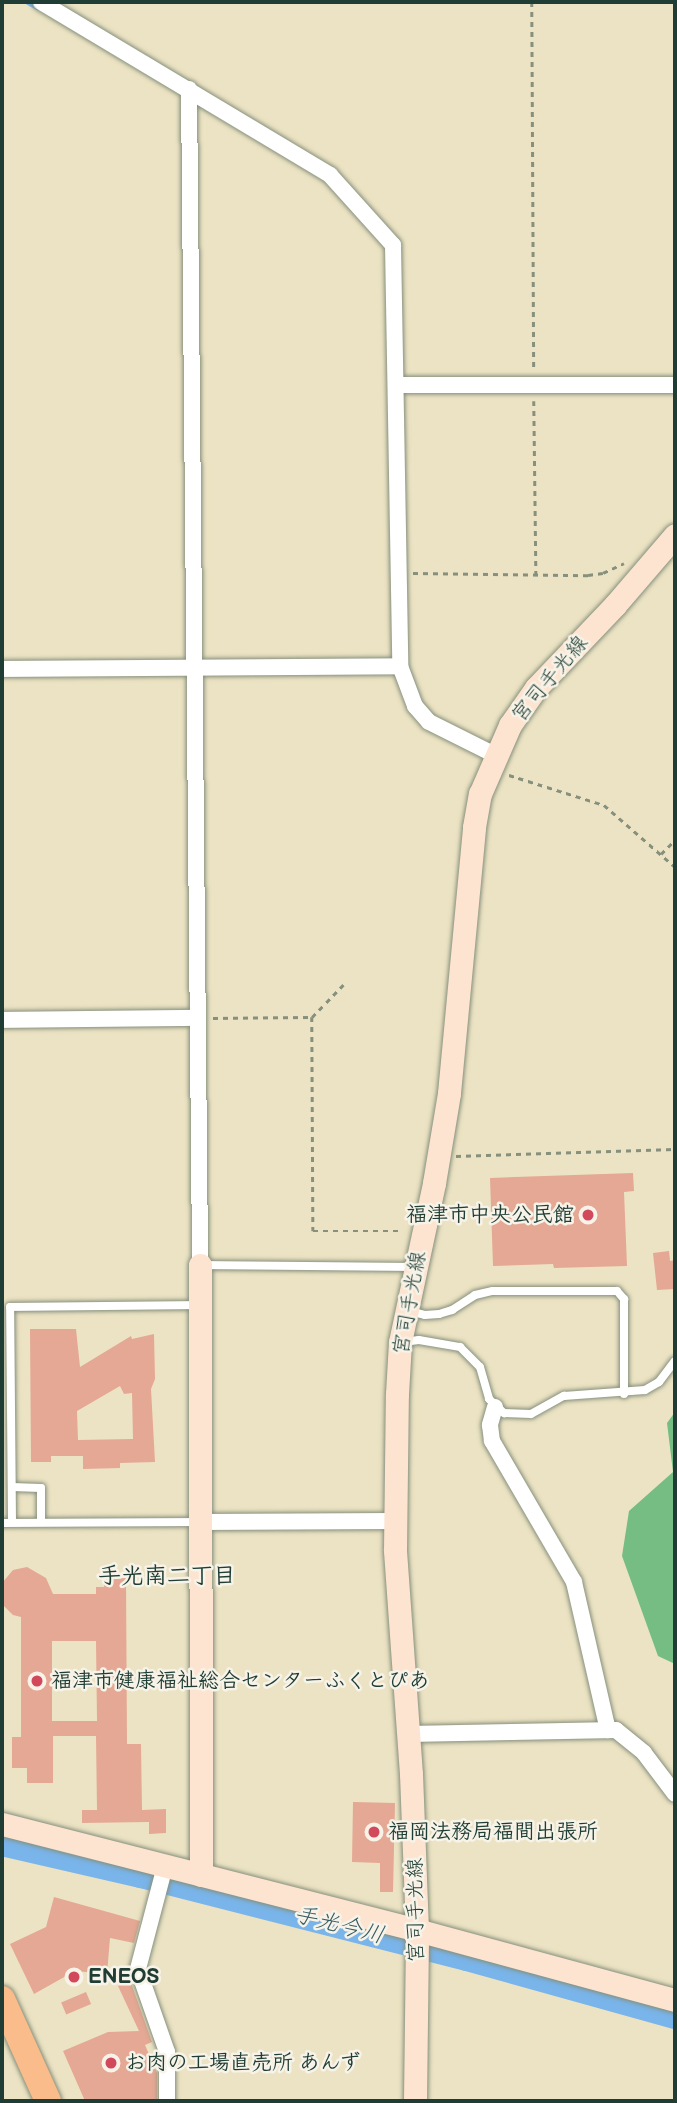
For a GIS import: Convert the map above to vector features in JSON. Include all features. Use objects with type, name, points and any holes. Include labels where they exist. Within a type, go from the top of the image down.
[{"type":"main road","name":"宮司手光線","points":[[415,2101],[417,1940],[408,1734],[394,1521],[400,1342],[439,1155],[449,1093],[474,827],[492,762],[510,724],[536,688],[615,605],[675,535]]},
{"type":"main road","points":[[200,1265],[201,1875]]},
{"type":"main road","points":[[2,1824],[201,1875],[417,1940],[675,2000]]},
{"type":"main road","points":[[2,1999],[48,2101]]},
{"type":"street","points":[[41,2],[62,9],[330,175],[393,245],[400,666],[415,706],[429,722],[492,762]]},
{"type":"street","points":[[189,89],[200,1265]]},
{"type":"street","points":[[397,385],[675,385]]},
{"type":"street","points":[[2,669],[400,666]]},
{"type":"street","points":[[2,1020],[197,1018]]},
{"type":"street","points":[[495,1407],[490,1425],[492,1441],[573,1582],[608,1730]]},
{"type":"street","points":[[199,1522],[394,1521]]},
{"type":"street","points":[[408,1734],[616,1730],[644,1753],[675,1794]]},
{"type":"street","points":[[165,1866],[138,1969],[167,2052],[167,2101]]},
{"type":"lane","points":[[200,1265],[415,1267]]},
{"type":"lane","points":[[406,1310],[425,1315],[439,1314],[452,1310],[475,1295],[493,1291],[617,1291],[624,1299],[626,1320],[624,1394]]},
{"type":"lane","points":[[12,1522],[10,1307],[198,1305]]},
{"type":"lane","points":[[400,1342],[419,1340],[460,1347],[480,1367],[489,1399],[504,1413],[531,1414],[564,1396],[624,1394],[653,1387],[675,1361]]},
{"type":"lane","points":[[12,1487],[41,1488],[41,1522]]},
{"type":"lane","points":[[2,1522],[199,1522]]},
{"type":"path","points":[[532,2],[536,575]]},
{"type":"path","points":[[400,573],[603,573],[629,560]]},
{"type":"path","points":[[492,762],[593,799],[675,867]]},
{"type":"path","points":[[661,854],[675,840]]},
{"type":"path","points":[[343,985],[312,1017],[313,1231],[424,1231]]},
{"type":"path","points":[[197,1018],[312,1017]]},
{"type":"path","points":[[439,1155],[675,1149]]},
{"type":"green space","points":[[675,1412],[675,1664],[658,1656],[622,1556],[629,1511],[673,1472],[667,1423]]},
{"type":"building","name":"福津市中央公民館","points":[[633,1173],[634,1191],[624,1192],[627,1266],[493,1266],[490,1178]]},
{"type":"building","points":[[669,1251],[670,1261],[675,1260],[675,1289],[657,1290],[653,1253]]},
{"type":"building","points":[[30,1329],[76,1329],[80,1367],[131,1336],[132,1339],[154,1334],[155,1379],[151,1389],[155,1462],[120,1463],[120,1468],[83,1469],[83,1456],[51,1456],[51,1462],[31,1462]],"holes":[[[120,1386],[124,1394],[132,1393],[133,1439],[78,1440],[77,1411]]]},
{"type":"building","points":[[27,1567],[46,1578],[53,1594],[96,1594],[96,1587],[104,1587],[104,1579],[126,1578],[127,1744],[141,1744],[142,1810],[166,1809],[166,1833],[149,1834],[149,1822],[82,1823],[82,1810],[97,1810],[96,1736],[53,1736],[53,1783],[27,1783],[27,1768],[12,1768],[12,1737],[21,1737],[21,1617],[13,1615],[3,1605],[2,1583],[13,1570]],"holes":[[[52,1641],[96,1641],[97,1721],[52,1721]]]},
{"type":"building","name":"福岡法務局福間出張所","points":[[353,1802],[395,1803],[393,1892],[380,1892],[380,1863],[352,1862]]},
{"type":"building","points":[[54,1897],[140,1921],[134,1943],[110,1938],[107,1974],[75,1971],[34,1994],[10,1944],[46,1927]]},
{"type":"building","name":"お肉の工場直売所 あんず","points":[[130,1980],[152,2042],[145,2045],[157,2073],[157,2101],[85,2101],[63,2051],[108,2032],[139,2031],[118,1986]]},
{"type":"building","points":[[86,1992],[91,2004],[66,2015],[61,2003]]},
{"type":"waterway","points":[[28,2],[37,7]]},
{"type":"waterway","name":"手光今川","points":[[2,1842],[141,1874],[467,1957],[675,2015]]},
{"type":"place","name":"福津市中央公民館","points":[[588,1215]]},
{"type":"place","name":"福津市健康福祉総合センターふくとぴあ","points":[[37,1681]]},
{"type":"place","name":"福岡法務局福間出張所","points":[[374,1832]]},
{"type":"place","name":"ENEOS","points":[[74,1977]]},
{"type":"place","name":"お肉の工場直売所 あんず","points":[[111,2063]]},
{"type":"district","name":"手光南二丁目","points":[[167,1576]]}]
